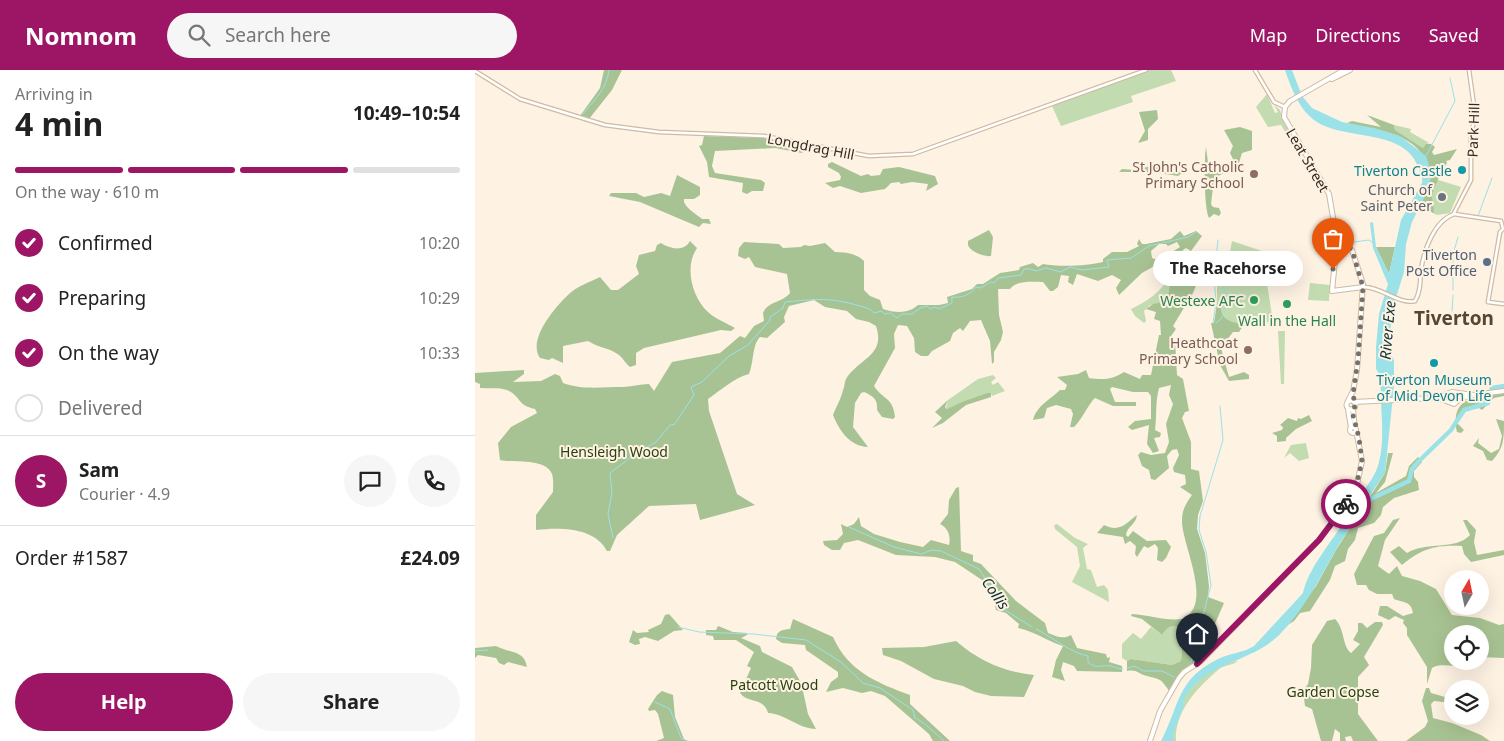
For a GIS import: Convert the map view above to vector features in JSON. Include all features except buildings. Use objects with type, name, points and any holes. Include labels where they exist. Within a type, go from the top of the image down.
[{"type":"main road","name":"Longdrag Hill","points":[[475,71],[520,99],[605,125],[666,133],[764,136],[846,154],[883,156],[908,155],[926,150],[1146,70]]},
{"type":"main road","points":[[1255,70],[1274,102],[1285,107],[1290,101],[1313,87],[1350,70]]},
{"type":"main road","points":[[1319,84],[1344,70]]},
{"type":"main road","name":"Park Hill","points":[[1454,214],[1457,204],[1467,190],[1471,180],[1471,138],[1475,113],[1469,70]]},
{"type":"main road","name":"Leat Street","points":[[1285,107],[1286,122],[1329,194],[1336,233]]},
{"type":"main road","points":[[1336,233],[1332,292],[1363,287],[1385,292],[1407,301],[1414,301],[1417,298],[1423,261],[1437,226],[1442,220],[1454,214],[1501,221],[1504,229],[1500,232],[1488,302],[1504,304]]},
{"type":"main road","points":[[1336,233],[1352,250],[1363,287],[1358,360],[1353,391],[1354,430]]},
{"type":"main road","points":[[1336,246],[1340,239]]},
{"type":"main road","points":[[1150,741],[1165,701],[1182,674],[1193,668],[1330,527],[1351,497],[1357,484],[1362,461],[1359,441],[1346,406],[1353,391]]},
{"type":"main road","points":[[1348,401],[1369,403],[1435,398],[1452,392],[1459,397],[1504,391]]},
{"type":"main road","points":[[1447,400],[1448,394]]},
{"type":"main road","points":[[1435,398],[1447,400],[1454,404],[1459,397]]},
{"type":"main road","points":[[1348,409],[1369,403]]},
{"type":"green space","points":[[604,70],[622,70],[612,90],[589,119],[580,116],[600,88]]},
{"type":"green space","points":[[1148,70],[1171,70],[1176,81],[1131,96],[1133,102],[1061,126],[1052,106]]},
{"type":"green space","points":[[1267,94],[1275,113],[1278,112],[1274,105],[1280,110],[1283,120],[1279,114],[1291,135],[1289,138],[1281,125],[1268,127],[1256,107]]},
{"type":"green space","points":[[1157,110],[1158,119],[1148,129],[1148,140],[1138,143],[1145,131],[1139,112]]},
{"type":"green space","points":[[1367,115],[1394,125],[1395,130],[1423,148],[1426,144],[1431,144],[1435,147],[1432,152],[1434,155],[1457,149],[1450,160],[1446,161],[1447,163],[1434,189],[1432,196],[1434,213],[1419,206],[1432,175],[1425,159],[1417,148],[1399,136],[1347,123],[1352,121],[1381,127]]},
{"type":"green space","points":[[1394,125],[1411,129],[1410,132],[1431,144],[1428,143],[1423,148],[1395,130]]},
{"type":"green space","points":[[1240,127],[1252,131],[1252,150],[1242,153],[1238,166],[1233,170],[1231,168],[1214,179],[1211,204],[1213,207],[1219,208],[1221,213],[1219,216],[1214,214],[1209,218],[1205,194],[1206,147],[1209,170],[1225,166],[1233,159],[1230,153],[1233,146],[1224,130]]},
{"type":"green space","points":[[704,136],[763,138],[806,147],[802,153],[775,148],[715,151],[712,166],[715,173],[761,180],[765,183],[763,191],[752,191],[747,194],[742,192],[743,183],[709,177],[707,162],[699,146],[702,145]]},
{"type":"green space","points":[[832,162],[861,176],[868,174],[871,176],[880,175],[883,169],[899,167],[935,176],[938,184],[926,191],[928,184],[912,182],[891,183],[885,189],[861,193],[840,186],[833,188],[825,183],[840,180],[841,177],[839,173],[828,167],[828,164]]},
{"type":"green space","points":[[1151,166],[1172,168],[1182,173],[1178,176],[1153,172],[1119,172],[1122,169],[1135,170]]},
{"type":"green space","points":[[677,175],[700,187],[700,195],[694,199],[684,199],[684,202],[689,209],[702,219],[709,219],[711,224],[703,223],[699,227],[640,202],[609,196],[611,193],[636,193],[644,197],[661,193],[670,196]]},
{"type":"green space","points":[[1432,178],[1461,187],[1450,213],[1437,215],[1419,206]]},
{"type":"green space","points":[[989,230],[993,237],[991,256],[982,255],[969,248],[968,241]]},
{"type":"green space","name":"Hensleigh Wood","points":[[1180,231],[1184,236],[1196,231],[1202,236],[1191,251],[1186,248],[1164,263],[1160,260],[1180,247],[1177,242],[1168,246],[1166,244],[1159,244],[1151,251],[1152,258],[1157,260],[1158,264],[1142,273],[1119,295],[1116,288],[1121,280],[1112,275],[1098,281],[1077,274],[1073,285],[1068,282],[1069,276],[1061,275],[1058,287],[1053,291],[1050,291],[1043,282],[1020,283],[1010,289],[998,289],[999,315],[1003,332],[994,352],[994,362],[992,364],[990,341],[981,320],[970,321],[963,331],[960,328],[953,333],[950,341],[932,351],[928,356],[921,356],[915,352],[914,338],[907,326],[898,325],[894,334],[895,348],[874,386],[890,402],[895,417],[893,419],[882,417],[877,410],[877,403],[874,398],[864,392],[861,393],[855,403],[853,427],[868,447],[856,444],[846,437],[833,415],[846,379],[851,372],[870,356],[877,344],[876,326],[856,319],[847,311],[825,307],[814,300],[789,306],[784,317],[785,322],[767,338],[760,337],[757,340],[749,374],[733,381],[708,399],[709,411],[737,494],[755,505],[700,520],[696,504],[649,506],[617,535],[610,551],[607,551],[594,537],[576,530],[536,530],[536,515],[553,492],[552,474],[547,468],[535,463],[500,460],[498,443],[511,427],[537,413],[535,409],[522,403],[509,391],[480,388],[480,384],[475,382],[475,373],[524,370],[524,374],[513,382],[541,381],[555,374],[560,376],[563,383],[577,387],[622,387],[649,384],[654,391],[672,362],[720,353],[740,336],[745,338],[754,326],[764,321],[763,313],[768,306],[783,299],[790,293],[787,274],[755,267],[749,257],[745,259],[738,256],[739,248],[744,242],[779,244],[783,248],[825,243],[835,252],[855,255],[864,261],[864,290],[870,296],[880,300],[883,309],[902,312],[918,305],[948,303],[947,297],[972,289],[977,284],[983,284],[1000,273],[1019,270],[1020,267],[1033,263],[1038,267],[1043,264],[1073,266],[1103,262],[1103,259],[1112,252],[1127,252],[1139,246],[1137,244],[1139,239],[1142,244],[1146,244],[1171,239]]},
{"type":"green space","points":[[690,241],[697,248],[691,264],[691,273],[694,290],[702,306],[718,319],[735,328],[731,331],[721,330],[644,348],[636,353],[636,365],[630,367],[616,353],[588,341],[563,346],[563,363],[552,358],[549,360],[540,358],[537,351],[537,342],[544,324],[572,291],[600,277],[611,290],[618,290],[639,274],[636,266],[639,255],[655,251],[657,245],[661,243],[668,247],[681,248]]},
{"type":"green space","points":[[1232,241],[1262,251],[1273,322],[1242,325],[1214,323],[1217,309],[1217,275],[1219,275],[1217,257],[1229,257]]},
{"type":"green space","points":[[1376,247],[1395,247],[1389,274]]},
{"type":"green space","points":[[1199,262],[1204,265],[1193,293],[1173,326],[1176,329],[1171,336],[1172,341],[1175,340],[1177,375],[1183,379],[1189,411],[1185,412],[1182,418],[1191,442],[1191,469],[1199,471],[1203,501],[1198,515],[1197,529],[1205,553],[1209,586],[1208,597],[1224,603],[1204,649],[1206,654],[1183,670],[1170,692],[1158,679],[1135,671],[1127,671],[1127,661],[1131,659],[1172,665],[1181,661],[1184,629],[1171,626],[1162,635],[1142,619],[1131,616],[1132,614],[1182,619],[1191,612],[1196,601],[1194,573],[1182,520],[1185,507],[1192,495],[1180,487],[1186,484],[1185,475],[1174,472],[1173,468],[1179,455],[1177,449],[1172,450],[1167,456],[1169,468],[1155,480],[1151,479],[1149,470],[1142,466],[1138,455],[1141,452],[1151,455],[1165,453],[1169,442],[1166,424],[1173,404],[1169,395],[1171,385],[1159,388],[1155,430],[1161,433],[1160,437],[1154,438],[1159,451],[1153,453],[1147,444],[1149,425],[1132,430],[1128,427],[1135,421],[1151,419],[1151,396],[1148,392],[1133,392],[1112,387],[1110,389],[1115,402],[1136,402],[1136,406],[1113,406],[1095,398],[1074,427],[1070,427],[1073,414],[1071,409],[1056,405],[1047,408],[1044,418],[1033,420],[1037,410],[1044,403],[1060,390],[1065,390],[1067,385],[1057,377],[1078,374],[1086,370],[1089,378],[1099,379],[1111,378],[1124,372],[1140,379],[1142,375],[1151,375],[1159,335],[1161,335],[1160,321],[1154,319],[1156,312],[1146,309],[1153,304],[1167,301],[1170,283],[1187,270],[1193,274]]},
{"type":"green space","points":[[1164,263],[1185,273],[1170,283],[1167,301],[1150,305],[1144,311],[1146,321],[1144,323],[1135,316],[1131,309],[1153,295],[1167,281],[1170,275],[1160,266]]},
{"type":"green space","points":[[1310,283],[1330,285],[1329,301],[1308,300]]},
{"type":"green space","points":[[1217,303],[1221,304],[1221,311],[1224,317],[1234,323],[1261,323],[1243,326],[1239,332],[1233,332],[1221,348],[1229,377],[1244,372],[1249,375],[1249,379],[1229,381],[1220,365],[1211,323],[1214,323]]},
{"type":"green space","points":[[1278,331],[1285,331],[1284,384],[1281,384]]},
{"type":"green space","points":[[993,375],[996,378],[991,382],[993,385],[998,382],[1005,391],[992,396],[991,393],[964,401],[948,409],[946,408],[948,400],[978,379]]},
{"type":"green space","points":[[991,393],[991,397],[966,405],[943,423],[932,428],[942,418],[935,412],[948,400],[945,407],[947,409]]},
{"type":"green space","points":[[1504,393],[1504,396],[1494,398],[1482,410],[1479,408],[1467,410],[1457,423],[1464,430],[1461,433],[1457,432],[1456,420],[1457,411],[1467,400]]},
{"type":"green space","points":[[1309,415],[1312,421],[1296,429],[1286,438],[1286,441],[1277,442],[1277,436],[1272,433],[1282,430],[1283,427],[1280,425],[1288,418],[1297,421],[1298,418],[1301,419]]},
{"type":"green space","points":[[1496,419],[1504,421],[1503,438],[1499,452],[1492,461],[1487,460],[1483,451],[1473,446],[1479,438],[1478,443],[1491,453],[1499,449],[1502,436]]},
{"type":"green space","points":[[1306,443],[1309,458],[1299,461],[1290,453],[1284,458],[1291,445]]},
{"type":"green space","points":[[1388,453],[1393,453],[1385,482],[1376,493],[1406,476],[1409,466],[1418,457],[1422,462],[1414,471],[1414,477],[1418,482],[1419,490],[1394,498],[1383,507],[1381,515],[1374,523],[1358,528],[1355,540],[1348,549],[1345,561],[1335,566],[1330,580],[1310,611],[1300,613],[1294,621],[1286,626],[1316,586],[1336,550],[1385,473]]},
{"type":"green space","points":[[959,487],[961,551],[973,555],[973,561],[981,564],[1016,601],[1045,623],[1048,633],[1062,637],[1071,635],[1077,648],[1106,654],[1107,658],[1110,657],[1109,662],[1122,666],[1122,672],[1077,671],[1074,666],[1063,662],[1061,670],[1065,681],[1052,677],[1056,660],[1063,646],[1030,631],[1018,628],[1019,624],[1006,613],[996,610],[993,595],[982,580],[955,562],[935,557],[896,555],[858,540],[844,543],[840,550],[832,550],[824,545],[823,541],[837,540],[843,534],[841,524],[847,527],[854,524],[859,517],[861,526],[874,534],[923,547],[931,540],[949,545],[950,538],[948,533],[940,524],[948,514],[949,500],[956,488]]},
{"type":"green space","points":[[1137,515],[1126,535],[1128,537],[1133,531],[1147,541],[1166,540],[1171,547],[1162,562],[1157,560],[1158,548],[1155,544],[1148,548],[1144,546],[1137,557],[1135,554],[1136,546],[1130,541],[1125,544],[1123,537],[1097,533],[1104,525],[1114,528],[1119,527]]},
{"type":"green space","points":[[1400,518],[1385,540],[1378,566],[1389,574],[1397,566],[1402,576],[1420,581],[1436,589],[1444,602],[1444,615],[1480,618],[1499,625],[1504,624],[1504,658],[1489,657],[1489,625],[1444,625],[1444,665],[1432,668],[1427,684],[1427,667],[1407,635],[1407,628],[1403,623],[1404,620],[1395,616],[1389,620],[1378,615],[1380,606],[1387,606],[1403,616],[1413,613],[1411,606],[1394,599],[1392,594],[1377,594],[1369,590],[1366,585],[1357,585],[1354,574],[1374,536],[1384,533],[1393,520]]},
{"type":"green space","points":[[1463,520],[1467,520],[1476,530],[1474,542],[1477,555],[1504,550],[1504,555],[1471,562],[1464,554],[1462,546],[1444,546],[1423,551],[1402,565],[1390,552],[1399,546],[1407,553],[1423,547],[1448,545],[1464,540],[1470,535]]},
{"type":"green space","points":[[1057,524],[1075,538],[1088,544],[1083,548],[1087,569],[1091,570],[1097,587],[1104,585],[1108,590],[1109,602],[1072,582],[1080,566],[1077,547],[1055,529],[1054,525]]},
{"type":"green space","points":[[669,614],[683,630],[674,631],[658,641],[645,637],[639,639],[640,644],[635,645],[629,642],[633,630],[637,633],[649,632],[648,630],[661,624],[665,615]]},
{"type":"green space","points":[[793,619],[833,637],[847,659],[865,674],[886,686],[910,695],[910,704],[950,741],[933,741],[929,734],[885,696],[871,691],[862,693],[843,688],[826,692],[831,682],[838,677],[838,672],[806,650],[805,645],[782,643],[776,639],[779,632],[790,629]]},
{"type":"green space","name":"Garden Copse","points":[[1335,619],[1346,646],[1351,653],[1360,644],[1353,640],[1358,631],[1358,623],[1362,623],[1367,628],[1375,622],[1382,622],[1383,625],[1364,657],[1369,665],[1358,677],[1358,714],[1378,741],[1353,741],[1351,736],[1345,737],[1346,741],[1340,741],[1340,733],[1335,729],[1332,741],[1321,741],[1312,709],[1305,706],[1303,691],[1308,684],[1312,645],[1327,621]]},
{"type":"green space","points":[[1171,625],[1184,630],[1181,661],[1172,665],[1131,659],[1127,661],[1122,658],[1122,644],[1133,633],[1141,639],[1151,627],[1162,635],[1167,626]]},
{"type":"green space","name":"Patcott Wood","points":[[718,626],[733,632],[747,633],[747,635],[741,638],[760,646],[762,652],[792,667],[804,688],[808,714],[816,729],[804,727],[781,716],[768,713],[763,705],[747,699],[740,693],[751,668],[747,666],[754,652],[736,640],[714,640],[713,636],[706,635],[706,630],[716,630]]},
{"type":"green space","points":[[956,641],[992,664],[1012,671],[1034,675],[1024,697],[991,696],[975,692],[963,686],[934,679],[901,661],[883,655],[882,648],[924,647]]},
{"type":"green space","points":[[496,646],[520,655],[527,667],[508,662],[504,665],[499,663],[496,658],[478,655],[475,658],[475,648]]},
{"type":"green space","points":[[1238,661],[1220,668],[1195,692],[1183,710],[1176,730],[1176,741],[1173,741],[1177,722],[1187,693],[1207,674],[1223,665]]},
{"type":"green space","points":[[1426,688],[1429,688],[1431,693],[1444,697],[1444,702],[1434,701],[1431,704],[1433,718],[1444,721],[1444,725],[1457,725],[1490,741],[1406,741],[1425,727],[1428,721],[1422,701]]},
{"type":"green space","points":[[662,691],[673,695],[675,717],[684,739],[688,741],[656,741],[664,738],[658,714],[655,710],[649,711],[648,709]]},
{"type":"water","name":"River Exe","points":[[1285,70],[1292,70],[1302,96],[1312,108],[1342,122],[1374,128],[1400,136],[1426,156],[1432,175],[1425,196],[1412,222],[1406,244],[1404,272],[1393,307],[1388,349],[1394,360],[1394,386],[1385,473],[1368,498],[1369,503],[1363,506],[1312,592],[1290,623],[1270,643],[1216,670],[1193,686],[1184,699],[1173,741],[1161,741],[1181,694],[1194,676],[1204,667],[1218,659],[1254,646],[1303,593],[1315,564],[1373,477],[1381,452],[1381,377],[1376,369],[1376,347],[1379,314],[1388,284],[1373,248],[1370,223],[1373,222],[1376,247],[1389,274],[1401,220],[1422,183],[1422,176],[1412,156],[1402,147],[1374,137],[1329,128],[1317,122],[1301,106],[1293,92]]},
{"type":"waterway","points":[[583,114],[603,89],[609,70]]},
{"type":"waterway","points":[[1426,156],[1455,101],[1450,78]]},
{"type":"waterway","points":[[1478,216],[1492,178]]},
{"type":"waterway","points":[[1339,229],[1342,237],[1349,243]]},
{"type":"waterway","points":[[613,538],[608,514],[612,493],[610,473],[638,452],[656,442],[671,424],[674,425],[694,395],[691,387],[702,382],[729,356],[748,345],[770,320],[770,317],[783,308],[785,302],[840,301],[868,308],[874,313],[882,311],[884,314],[890,313],[897,318],[902,314],[912,314],[920,308],[927,306],[930,309],[935,307],[939,309],[952,303],[952,297],[966,295],[976,287],[981,288],[991,282],[994,283],[998,278],[1021,275],[1024,269],[1036,271],[1046,268],[1061,272],[1070,267],[1082,270],[1109,267],[1107,260],[1131,258],[1149,246],[1188,237],[1196,232]]},
{"type":"waterway","points":[[1452,258],[1458,237]]},
{"type":"waterway","points":[[1213,323],[1216,302],[1214,278],[1218,240]]},
{"type":"waterway","points":[[1354,242],[1369,240],[1373,243]]},
{"type":"waterway","points":[[1453,259],[1453,290]]},
{"type":"waterway","points":[[1218,276],[1227,298]]},
{"type":"waterway","points":[[1452,311],[1453,295]]},
{"type":"waterway","points":[[1216,323],[1222,318],[1225,307]]},
{"type":"waterway","points":[[1364,502],[1409,481],[1412,469],[1451,430],[1464,410],[1488,403],[1492,388],[1504,386]]},
{"type":"waterway","points":[[1191,662],[1211,585],[1206,552],[1199,530],[1200,516],[1223,440],[1220,406]]},
{"type":"waterway","name":"Collis","points":[[849,527],[894,547],[921,554],[932,550],[941,551],[979,569],[1005,610],[1032,627]]},
{"type":"waterway","points":[[678,627],[699,632],[753,634],[806,640],[841,662],[863,683],[880,688],[913,710],[915,718],[925,724],[944,741]]},
{"type":"waterway","name":"Collis","points":[[1036,629],[1068,648],[1088,656],[1088,662],[1094,666],[1111,666],[1123,669]]},
{"type":"waterway","points":[[475,651],[488,650]]},
{"type":"waterway","name":"Collis","points":[[1127,668],[1135,666],[1143,671],[1162,671],[1174,677]]},
{"type":"waterway","points":[[655,702],[670,709],[681,738],[687,741]]},
{"type":"way so far","points":[[1333,269],[1336,246],[1340,239],[1352,250],[1363,287],[1357,375],[1353,391],[1355,405],[1353,419],[1359,438],[1362,461],[1356,487],[1346,504]]},
{"type":"place","name":"Tiverton Castle","points":[[1462,170]]},
{"type":"place","name":"St John's Catholic Primary School","points":[[1254,174]]},
{"type":"place","name":"Church of Saint Peter","points":[[1442,197]]},
{"type":"place","name":"Tiverton Post Office","points":[[1487,262]]},
{"type":"place","name":"The Racehorse","points":[[1333,269]]},
{"type":"place","name":"Westexe AFC","points":[[1254,300]]},
{"type":"place","name":"Wall in the Hall","points":[[1287,304]]},
{"type":"place","name":"Heathcoat Primary School","points":[[1248,350]]},
{"type":"place","name":"Tiverton Museum of Mid Devon Life","points":[[1434,363]]},
{"type":"district","name":"Tiverton","points":[[1454,318]]},
{"type":"route","points":[[1197,664],[1217,646],[1319,540],[1346,504]]}]
